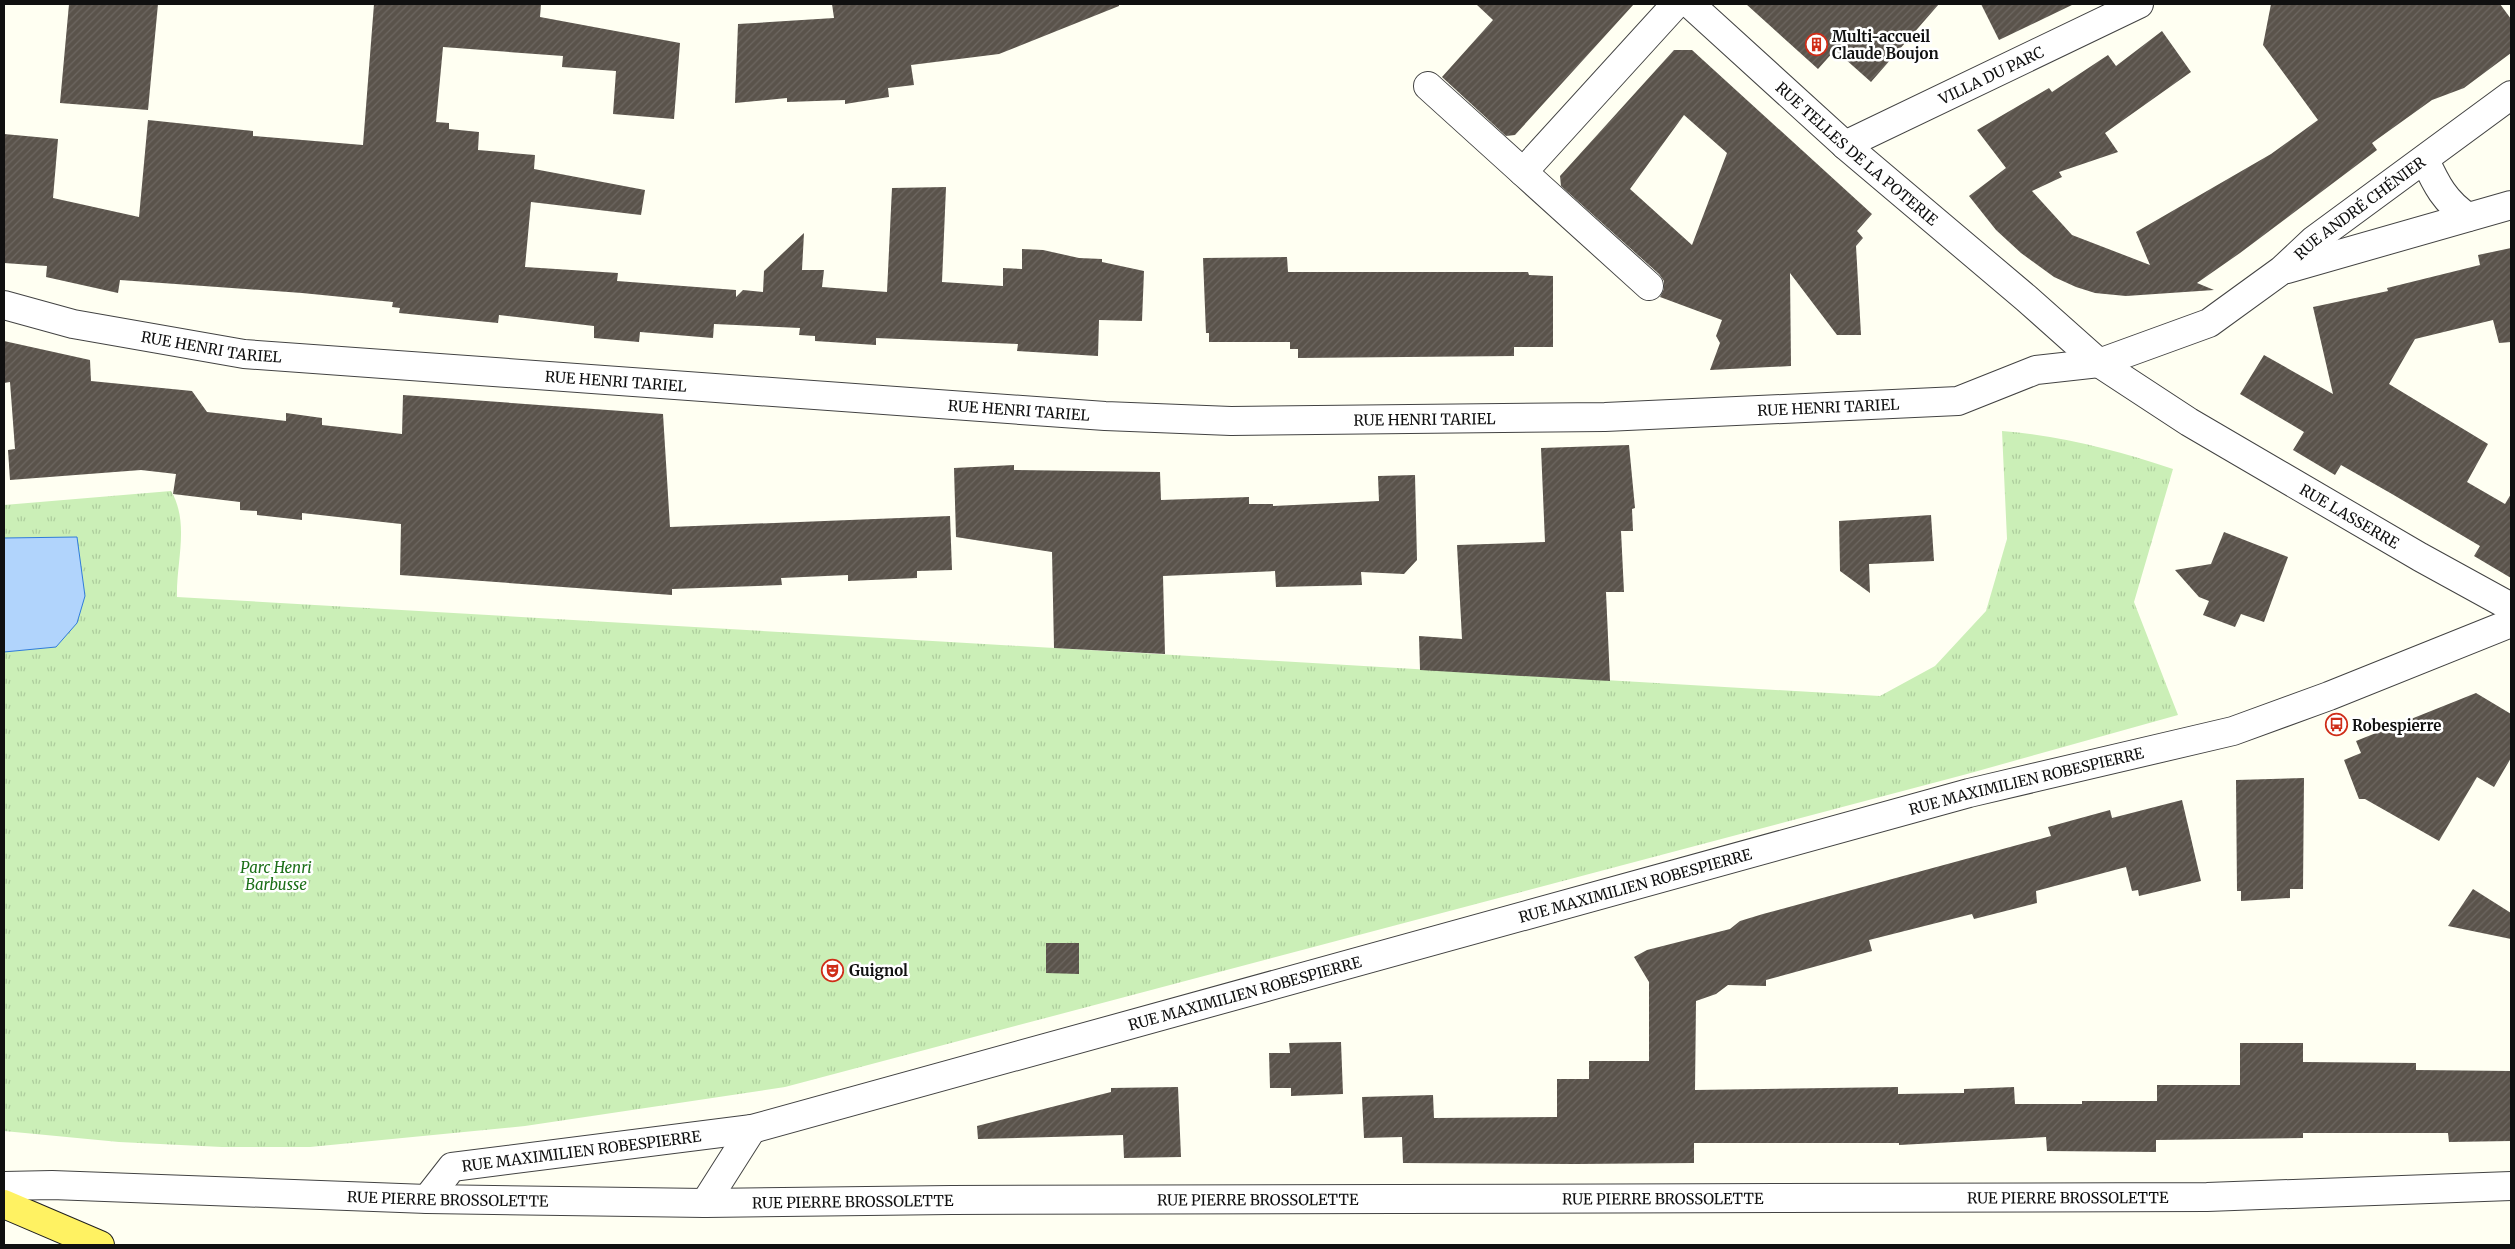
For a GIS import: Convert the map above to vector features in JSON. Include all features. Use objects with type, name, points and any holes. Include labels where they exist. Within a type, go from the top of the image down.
[{"type":"main road","points":[[4,1205],[83,1245]]},
{"type":"main road","points":[[4,1205],[100,1245]]},
{"type":"street","points":[[1524,172],[1676,4]]},
{"type":"street","name":"RUE TELLES DE LA POTERIE","points":[[1690,4],[1845,145],[2026,298],[2099,363]]},
{"type":"street","name":"VILLA DU PARC","points":[[1845,145],[2139,4]]},
{"type":"street","points":[[1428,86],[1649,286]]},
{"type":"street","name":"RUE ANDRÉ CHÉNIER","points":[[2099,363],[2209,323],[2282,270],[2314,240],[2511,95]]},
{"type":"street","points":[[2425,160],[2447,201],[2468,217]]},
{"type":"street","points":[[2282,270],[2511,205]]},
{"type":"street","name":"RUE HENRI TARIEL","points":[[4,305],[73,324],[244,354],[1095,415],[1231,422],[1605,417],[1958,401],[2036,370],[2099,363]]},
{"type":"street","name":"RUE LASSERRE","points":[[2099,363],[2189,422],[2413,553],[2511,607]]},
{"type":"street","name":"RUE MAXIMILIEN ROBESPIERRE","points":[[427,1199],[452,1167],[752,1130],[1969,793],[2233,731],[2329,696],[2511,623]]},
{"type":"street","points":[[705,1203],[752,1130]]},
{"type":"street","name":"RUE PIERRE BROSSOLETTE","points":[[4,1186],[52,1185],[427,1199],[705,1203],[960,1200],[2207,1197],[2511,1186]]},
{"type":"green space","name":"Parc Henri Barbusse","points":[[2002,431],[2046,436],[2089,445],[2173,469],[2134,602],[2178,715],[1967,774],[785,1087],[525,1126],[310,1147],[222,1147],[119,1142],[4,1131],[4,505],[171,491],[177,503],[181,529],[177,597],[1880,696],[1935,666],[1986,611],[2007,539]]},
{"type":"water","points":[[77,537],[85,596],[77,623],[56,647],[4,652],[4,538]]},
{"type":"building","points":[[69,4],[158,4],[148,110],[60,103]]},
{"type":"building","points":[[374,4],[541,4],[540,17],[680,43],[674,119],[613,114],[616,71],[562,67],[563,56],[443,47],[436,122],[449,123],[449,129],[479,132],[478,150],[535,155],[534,169],[645,190],[641,215],[531,202],[525,267],[618,273],[617,281],[736,290],[736,297],[743,290],[763,292],[764,271],[804,233],[802,270],[824,270],[822,287],[887,292],[892,188],[946,187],[942,282],[1003,286],[1003,268],[1022,269],[1022,249],[1043,250],[1079,258],[1102,259],[1102,262],[1144,271],[1142,321],[1099,320],[1098,356],[1017,351],[1018,344],[876,338],[876,345],[815,341],[815,336],[799,335],[800,328],[714,324],[713,338],[640,332],[639,342],[594,338],[594,326],[499,315],[498,323],[399,313],[400,308],[392,307],[393,302],[302,293],[120,280],[118,293],[46,277],[47,266],[4,263],[4,134],[58,139],[53,198],[139,217],[148,120],[253,131],[253,136],[363,145]]},
{"type":"building","points":[[832,4],[1119,4],[1119,6],[999,54],[911,65],[914,85],[888,88],[889,97],[845,104],[845,100],[787,102],[787,98],[735,103],[738,24],[834,18]]},
{"type":"building","points":[[1476,4],[1634,4],[1515,135],[1506,136],[1442,77],[1493,20]]},
{"type":"building","points":[[1746,4],[1939,4],[1871,82],[1835,50],[1818,69]]},
{"type":"building","points":[[1981,4],[2074,4],[1999,40]]},
{"type":"building","points":[[2271,4],[2500,4],[2511,19],[2511,53],[2464,88],[2432,100],[2372,143],[2377,150],[2197,283],[2214,290],[2126,296],[2095,293],[2076,287],[2054,277],[2021,253],[1996,230],[1969,196],[2006,168],[1977,130],[2049,88],[2052,92],[2108,55],[2116,66],[2162,31],[2191,72],[2105,133],[2118,152],[2059,172],[2062,177],[2032,191],[2072,235],[2150,265],[2136,232],[2271,154],[2318,120],[2263,45]]},
{"type":"building","points":[[1674,50],[1692,50],[1872,214],[1857,231],[1863,238],[1856,246],[1861,335],[1837,335],[1790,273],[1791,366],[1710,370],[1720,343],[1716,336],[1722,320],[1660,297],[1664,289],[1664,281],[1659,274],[1561,186],[1560,176]],"holes":[[[1684,115],[1727,153],[1692,245],[1630,189]]]},
{"type":"building","points":[[2511,248],[2511,342],[2499,343],[2493,320],[2415,339],[2389,384],[2488,444],[2467,482],[2505,504],[2511,494],[2511,578],[2474,556],[2480,546],[2392,494],[2341,465],[2335,475],[2293,450],[2304,432],[2240,394],[2264,355],[2333,394],[2313,307],[2388,291],[2387,288],[2480,265],[2478,255]]},
{"type":"building","points":[[1287,257],[1288,272],[1528,272],[1529,275],[1553,276],[1553,347],[1514,347],[1514,356],[1298,358],[1298,349],[1290,349],[1290,342],[1209,342],[1209,333],[1206,333],[1203,258]]},
{"type":"building","points":[[4,341],[90,360],[91,381],[192,391],[207,412],[286,421],[286,413],[322,418],[322,425],[402,434],[403,395],[663,414],[670,527],[950,516],[952,570],[917,571],[917,578],[848,581],[848,575],[781,578],[782,585],[672,589],[672,595],[400,575],[401,524],[302,513],[302,520],[257,515],[257,511],[240,510],[240,502],[173,494],[176,474],[141,470],[10,480],[8,450],[15,449],[10,382],[4,383]]},
{"type":"building","points":[[1629,445],[1635,508],[1632,509],[1633,531],[1621,531],[1624,592],[1606,592],[1610,681],[1420,670],[1419,636],[1462,639],[1457,545],[1545,542],[1541,448]]},
{"type":"building","points":[[1014,465],[1014,470],[1160,472],[1161,500],[1249,497],[1249,504],[1273,504],[1273,506],[1379,501],[1378,476],[1415,475],[1417,560],[1404,574],[1361,572],[1362,585],[1276,587],[1275,571],[1163,576],[1165,654],[1054,648],[1052,552],[956,537],[954,468]]},
{"type":"building","points":[[1931,515],[1934,561],[1869,564],[1870,593],[1840,571],[1839,521]]},
{"type":"building","points":[[2224,532],[2288,557],[2264,622],[2241,614],[2235,627],[2203,615],[2209,601],[2199,597],[2175,570],[2211,564]]},
{"type":"building","points":[[2476,693],[2511,714],[2511,758],[2494,787],[2477,777],[2439,841],[2365,799],[2359,799],[2344,760],[2361,753],[2356,741]]},
{"type":"building","points":[[2304,778],[2303,889],[2290,889],[2290,898],[2241,901],[2241,891],[2237,891],[2236,780]]},
{"type":"building","points":[[2182,800],[2201,881],[2139,896],[2138,890],[2132,891],[2126,867],[2036,891],[2037,903],[1974,919],[1972,914],[1869,940],[1872,951],[1766,980],[1766,986],[1728,985],[1716,994],[1696,1001],[1695,1090],[1898,1087],[1898,1094],[1964,1093],[1964,1089],[2014,1087],[2015,1104],[2082,1104],[2082,1101],[2157,1101],[2157,1085],[2240,1085],[2240,1043],[2303,1043],[2303,1062],[2416,1063],[2416,1070],[2511,1071],[2511,1141],[2449,1142],[2448,1133],[2303,1133],[2303,1138],[2156,1140],[2156,1152],[2047,1151],[2046,1137],[1899,1145],[1899,1143],[1694,1143],[1694,1163],[1576,1164],[1403,1163],[1402,1137],[1364,1138],[1362,1097],[1433,1095],[1434,1118],[1557,1117],[1557,1079],[1589,1079],[1589,1061],[1649,1061],[1649,982],[1634,957],[1647,950],[1730,929],[1740,921],[1763,914],[2051,836],[2048,827],[2110,810],[2112,818]]},
{"type":"building","points":[[2473,889],[2511,913],[2511,939],[2448,926]]},
{"type":"building","points":[[1046,943],[1079,943],[1079,974],[1046,973]]},
{"type":"building","points":[[1341,1042],[1343,1094],[1291,1096],[1291,1088],[1270,1088],[1269,1053],[1290,1053],[1289,1043]]},
{"type":"building","points":[[1178,1087],[1181,1157],[1124,1158],[1123,1135],[978,1139],[977,1126],[1111,1092],[1111,1088]]},
{"type":"place","name":"Multi-accueil Claude Boujon","points":[[1816,45]]},
{"type":"place","name":"Robespierre","points":[[2336,725]]},
{"type":"place","name":"Guignol","points":[[833,970]]}]
